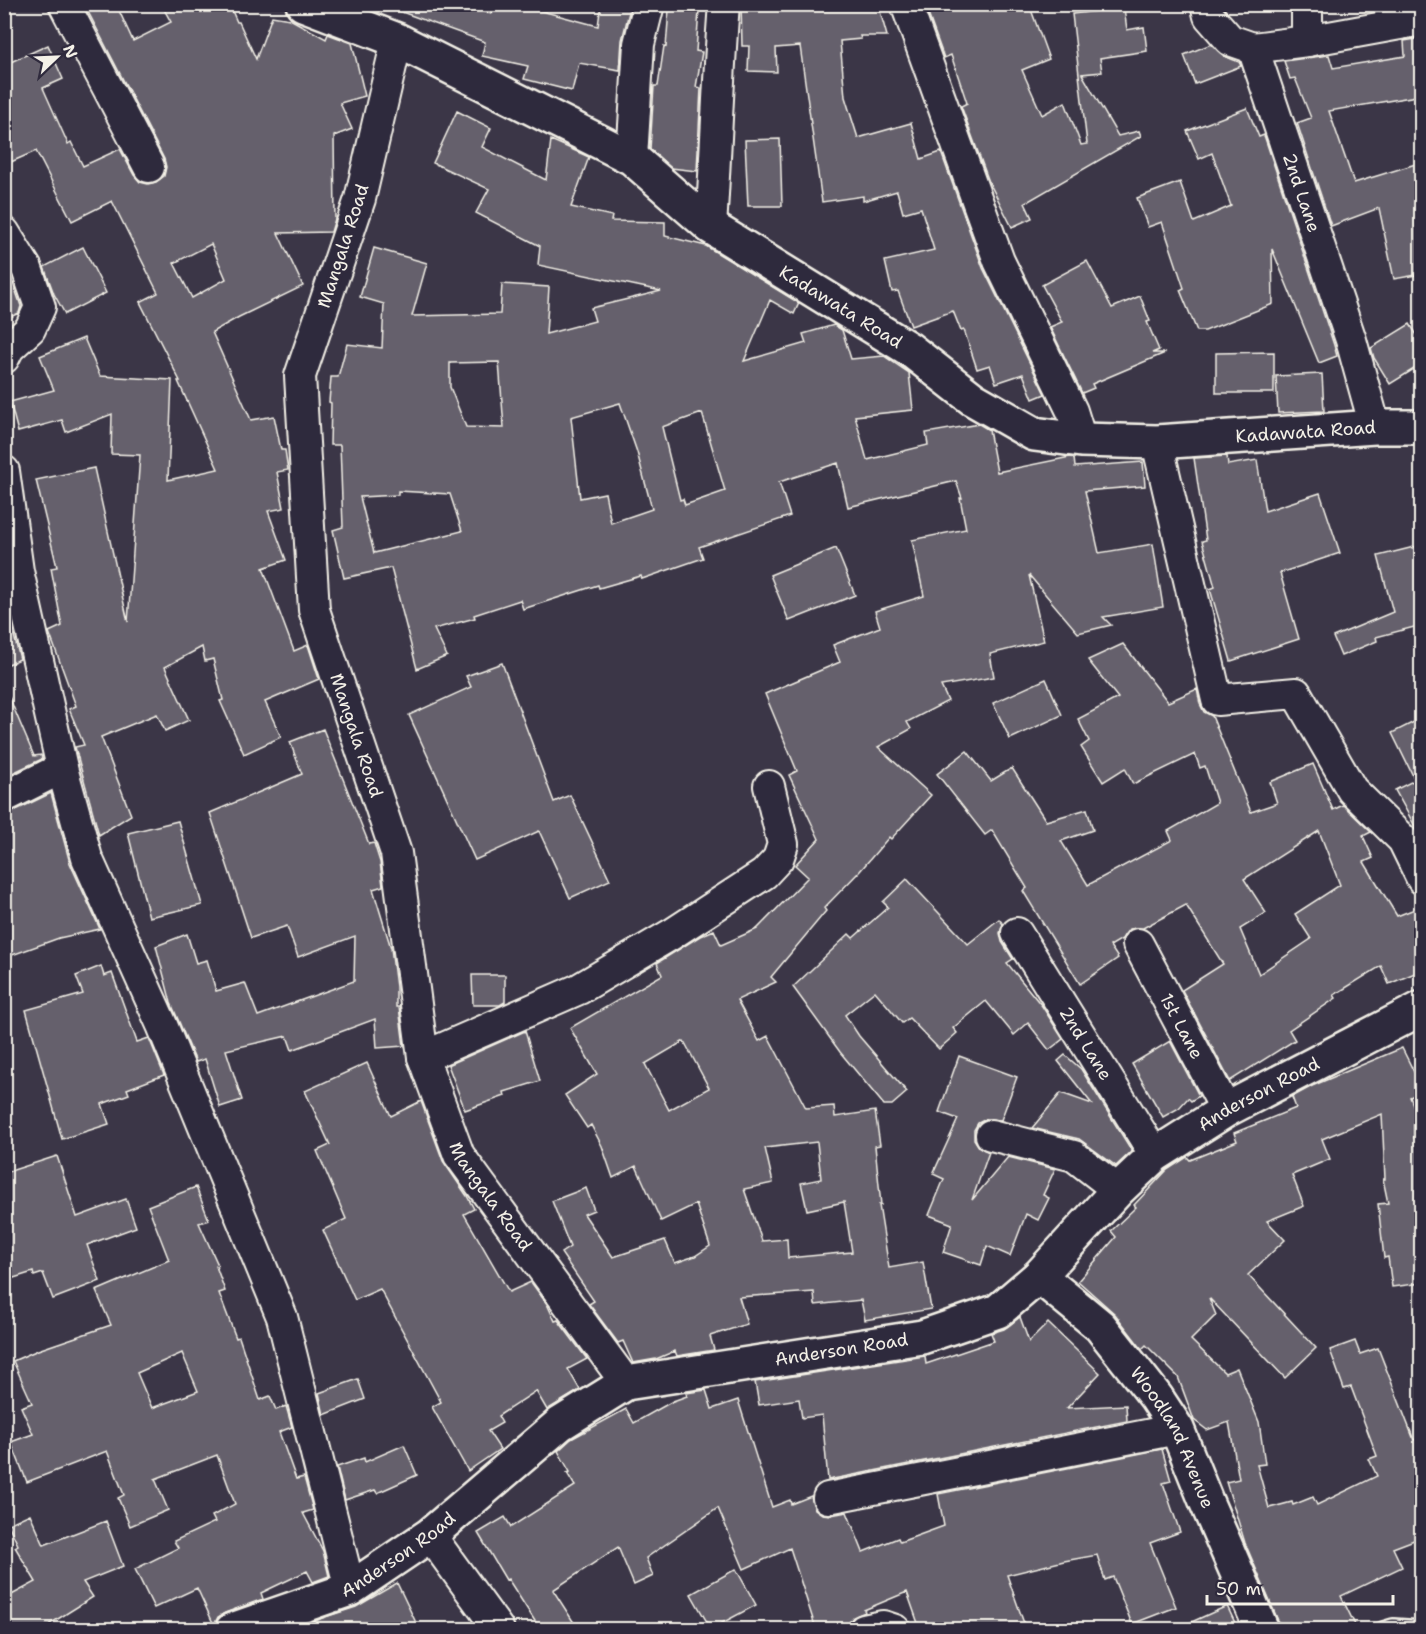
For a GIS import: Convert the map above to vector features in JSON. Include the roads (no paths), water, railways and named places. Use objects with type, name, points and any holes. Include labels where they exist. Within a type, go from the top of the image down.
[{"type":"street","points":[[64,4],[149,167]]},
{"type":"street","name":"Kadawata Road","points":[[303,4],[397,40],[632,159],[711,227],[909,349],[974,399],[1034,434],[1081,440],[1157,442],[1375,427],[1422,427]]},
{"type":"street","points":[[632,159],[639,44],[649,4]]},
{"type":"street","points":[[711,227],[724,4]]},
{"type":"street","points":[[906,4],[999,261],[1072,411],[1081,440]]},
{"type":"street","points":[[1206,4],[1209,16],[1230,40],[1253,48],[1307,41],[1422,20]]},
{"type":"street","points":[[1307,4],[1307,41]]},
{"type":"street","name":"Mangala Road","points":[[397,40],[360,199],[300,376],[314,610],[396,853],[423,1057],[459,1155],[626,1383]]},
{"type":"street","name":"2nd Lane","points":[[1253,48],[1352,340],[1375,427]]},
{"type":"street","points":[[4,232],[27,270],[40,307],[30,329],[9,348],[4,358]]},
{"type":"street","points":[[1157,442],[1217,700],[1296,693],[1352,790],[1403,840],[1422,879]]},
{"type":"street","points":[[4,471],[18,571],[62,768],[87,858],[162,1025],[282,1317],[350,1589]]},
{"type":"street","points":[[4,797],[62,768]]},
{"type":"street","points":[[423,1057],[579,989],[672,934],[764,874],[778,859],[783,844],[769,786]]},
{"type":"street","name":"2nd Lane","points":[[1017,933],[1155,1155]]},
{"type":"street","name":"1st Lane","points":[[1138,944],[1226,1110]]},
{"type":"street","name":"Anderson Road","points":[[251,1626],[350,1589],[430,1535],[560,1424],[626,1383],[922,1337],[998,1311],[1039,1276],[1118,1190],[1155,1155],[1226,1110],[1422,1008]]},
{"type":"street","points":[[991,1135],[1074,1156],[1118,1190]]},
{"type":"street","name":"Woodland Avenue","points":[[1039,1276],[1100,1326],[1156,1397],[1177,1429],[1262,1629]]},
{"type":"street","points":[[828,1498],[1177,1429]]},
{"type":"street","points":[[430,1535],[499,1629]]},
{"type":"street","points":[[864,1629],[884,1626],[895,1629]]},
{"type":"lane","points":[[1383,1629],[1393,1627],[1422,1629]]}]
